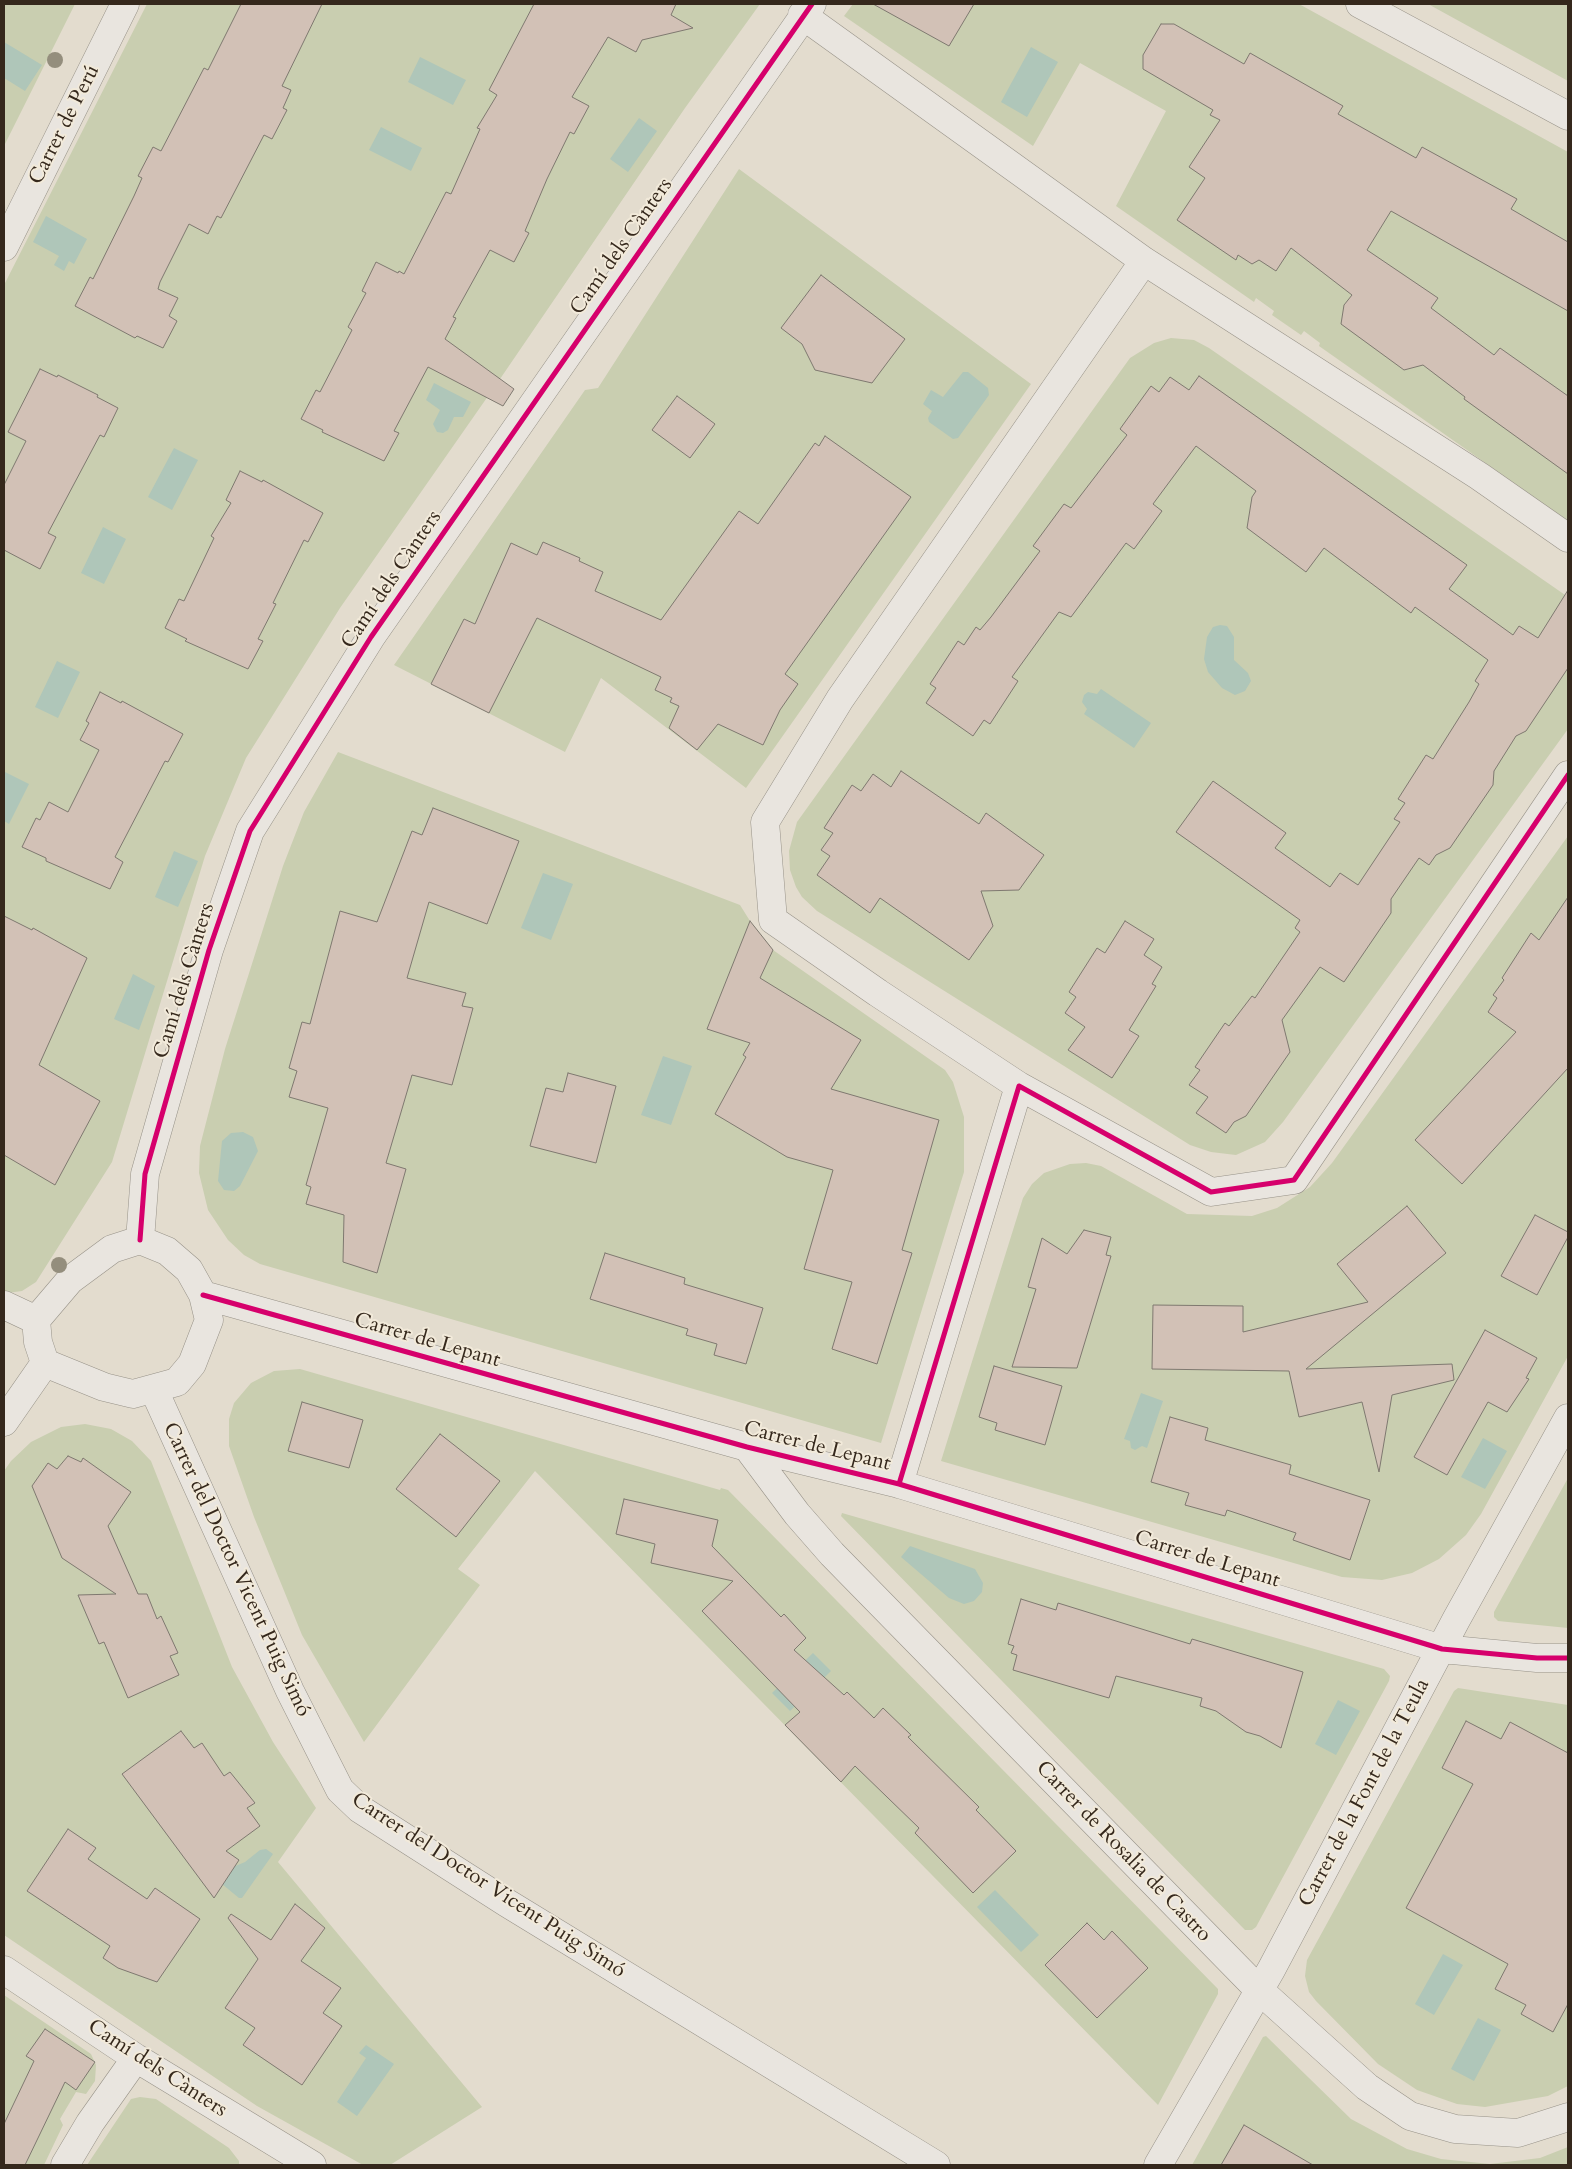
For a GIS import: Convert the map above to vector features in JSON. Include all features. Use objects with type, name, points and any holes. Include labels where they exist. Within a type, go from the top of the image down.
[{"type":"street","name":"Carrer de Perú","points":[[4,247],[125,4]]},
{"type":"street","points":[[1360,4],[1568,116]]},
{"type":"street","points":[[807,9],[1144,261],[1479,476],[1568,538]]},
{"type":"street","name":"Camí dels Cànters","points":[[140,1240],[146,1174],[209,950],[250,831],[371,637],[807,9]]},
{"type":"street","points":[[1144,261],[840,699],[765,822],[773,920],[878,993],[1019,1086],[1211,1192],[1294,1180],[1568,775]]},
{"type":"street","points":[[899,1484],[1019,1086]]},
{"type":"street","points":[[140,1240],[167,1251],[189,1270],[203,1295],[209,1320],[192,1364],[177,1382],[154,1390],[133,1394],[104,1387],[45,1364],[38,1342],[36,1320],[70,1280],[112,1249],[140,1240]]},
{"type":"street","name":"Carrer de Lepant","points":[[203,1295],[747,1447],[899,1484],[1442,1649],[1537,1658],[1568,1658]]},
{"type":"street","points":[[4,1305],[36,1320]]},
{"type":"street","points":[[4,1422],[45,1364]]},
{"type":"street","name":"Carrer del Doctor Vicent Puig Simó","points":[[154,1390],[290,1691],[340,1790],[360,1809],[507,1903],[936,2165]]},
{"type":"street","name":"Carrer de la Font de la Teula","points":[[1158,2165],[1258,1989],[1271,1970],[1442,1649],[1568,1418]]},
{"type":"street","name":"Carrer de Rosalia de Castro","points":[[747,1447],[797,1514],[832,1554],[1258,1989],[1366,2087],[1410,2116],[1455,2128],[1518,2133],[1568,2117]]},
{"type":"street","name":"Camí dels Cànters","points":[[4,1970],[136,2058],[312,2165]]},
{"type":"street","points":[[65,2165],[90,2123],[136,2058]]},
{"type":"shaded area","points":[[4,4],[75,4],[4,146]]},
{"type":"shaded area","points":[[147,4],[760,4],[685,108],[500,379],[340,608],[246,758],[205,856],[112,1162],[36,1282],[22,1291],[7,1293],[4,1291],[4,285]]},
{"type":"shaded area","points":[[853,4],[1299,4],[1568,152],[1568,521],[1319,346],[1320,343],[1304,331],[1301,335],[1272,315],[1274,311],[1256,298],[1254,302],[1116,206],[1166,111],[1080,63],[1033,146],[844,16]]},
{"type":"shaded area","points":[[1428,4],[1568,4],[1568,81],[1559,76]]},
{"type":"shaded area","points":[[4,42],[42,65],[25,91],[4,78]]},
{"type":"shaded area","points":[[1031,47],[1058,62],[1027,117],[1001,102]]},
{"type":"shaded area","points":[[420,57],[466,80],[453,105],[408,82]]},
{"type":"shaded area","points":[[639,118],[657,131],[628,172],[610,159]]},
{"type":"shaded area","points":[[381,127],[422,148],[411,171],[369,150]]},
{"type":"shaded area","points":[[739,169],[1031,384],[746,788],[601,678],[565,752],[394,665],[585,390],[598,388]]},
{"type":"shaded area","points":[[46,216],[87,239],[74,264],[69,261],[64,271],[54,265],[59,256],[33,242]]},
{"type":"shaded area","points":[[1171,338],[1194,340],[1209,348],[1568,597],[1568,729],[1283,1122],[1265,1142],[1236,1155],[1211,1152],[1190,1145],[817,911],[802,897],[790,870],[789,851],[797,822],[1130,358],[1154,343]]},
{"type":"shaded area","points":[[963,372],[968,372],[988,388],[989,395],[958,438],[953,439],[929,422],[928,418],[932,411],[923,404],[931,390],[943,397]]},
{"type":"shaded area","points":[[434,383],[471,402],[463,417],[454,417],[448,430],[443,433],[437,432],[433,424],[440,410],[426,400]]},
{"type":"shaded area","points":[[174,448],[198,460],[172,510],[148,497]]},
{"type":"shaded area","points":[[103,527],[126,539],[104,584],[81,573]]},
{"type":"shaded area","points":[[1227,626],[1234,637],[1234,660],[1248,673],[1251,681],[1245,691],[1235,695],[1222,688],[1208,672],[1204,659],[1207,637],[1213,627]]},
{"type":"shaded area","points":[[57,661],[80,672],[58,718],[35,707]]},
{"type":"shaded area","points":[[1101,689],[1151,723],[1134,748],[1084,714],[1087,709],[1082,702],[1084,695],[1088,692],[1097,694]]},
{"type":"shaded area","points":[[338,752],[740,905],[773,950],[945,1070],[953,1082],[964,1117],[964,1172],[881,1443],[260,1264],[244,1255],[228,1240],[208,1210],[199,1173],[200,1146],[225,1049],[283,866],[304,812]]},
{"type":"shaded area","points":[[5,772],[29,784],[9,824],[4,821]]},
{"type":"shaded area","points":[[1568,836],[1568,1356],[1481,1514],[1466,1535],[1439,1559],[1412,1573],[1382,1580],[1342,1577],[941,1461],[1023,1198],[1032,1184],[1044,1173],[1070,1164],[1086,1163],[1101,1166],[1187,1214],[1252,1216],[1277,1208],[1310,1187],[1332,1163]]},
{"type":"shaded area","points":[[174,851],[198,861],[178,907],[155,897]]},
{"type":"shaded area","points":[[543,873],[573,884],[551,940],[521,928]]},
{"type":"shaded area","points":[[133,974],[155,986],[139,1030],[114,1019]]},
{"type":"shaded area","points":[[663,1056],[692,1066],[671,1125],[641,1115]]},
{"type":"shaded area","points":[[243,1132],[253,1137],[258,1151],[240,1186],[234,1191],[224,1190],[218,1181],[222,1141],[231,1133]]},
{"type":"shaded area","points":[[300,1369],[720,1490],[721,1488],[728,1490],[1218,1989],[1218,1994],[1158,2105],[535,1471],[458,1569],[480,1585],[364,1742],[302,1635],[254,1517],[229,1446],[229,1419],[234,1403],[251,1383],[274,1371]]},
{"type":"shaded area","points":[[1141,1393],[1163,1401],[1147,1448],[1142,1446],[1135,1450],[1131,1448],[1130,1441],[1124,1439]]},
{"type":"shaded area","points":[[85,1424],[111,1429],[132,1441],[151,1461],[232,1667],[273,1742],[316,1808],[278,1862],[482,2107],[390,2165],[363,2165],[257,2106],[4,1935],[4,1471],[11,1461],[31,1442],[61,1427]]},
{"type":"shaded area","points":[[1483,1438],[1507,1451],[1485,1489],[1461,1477]]},
{"type":"shaded area","points":[[1568,1478],[1568,1628],[1498,1621],[1494,1617],[1494,1612]]},
{"type":"shaded area","points":[[842,1513],[1384,1669],[1390,1676],[1389,1681],[1256,1927],[1252,1930],[1245,1930],[841,1516]]},
{"type":"shaded area","points":[[910,1546],[975,1569],[983,1583],[982,1592],[974,1601],[964,1604],[949,1598],[901,1557]]},
{"type":"shaded area","points":[[813,1653],[831,1671],[790,1711],[772,1693]]},
{"type":"shaded area","points":[[1458,1688],[1568,1705],[1568,2086],[1548,2096],[1485,2107],[1457,2104],[1417,2090],[1378,2064],[1316,2001],[1309,1992],[1305,1976],[1307,1960],[1454,1691]]},
{"type":"shaded area","points":[[1338,1700],[1360,1711],[1336,1755],[1315,1744]]},
{"type":"shaded area","points":[[266,1849],[273,1854],[242,1898],[239,1898],[222,1884],[226,1870],[245,1862],[260,1850]]},
{"type":"shaded area","points":[[995,1890],[1039,1935],[1021,1952],[977,1907]]},
{"type":"shaded area","points":[[1443,1954],[1463,1965],[1434,2015],[1415,2004]]},
{"type":"shaded area","points":[[4,1995],[91,2054],[96,2065],[95,2081],[86,2094],[76,2092],[60,2119],[63,2125],[44,2165],[4,2165]]},
{"type":"shaded area","points":[[1478,2018],[1501,2030],[1474,2081],[1451,2069]]},
{"type":"shaded area","points":[[1266,2036],[1351,2119],[1407,2149],[1441,2159],[1490,2164],[1540,2158],[1568,2147],[1568,2165],[1192,2165],[1263,2037]]},
{"type":"shaded area","points":[[366,2045],[394,2064],[357,2116],[337,2102],[366,2058],[359,2053]]},
{"type":"shaded area","points":[[140,2097],[156,2099],[229,2148],[239,2161],[239,2165],[87,2165],[131,2099]]},
{"type":"building","points":[[241,4],[322,4],[282,86],[291,90],[283,108],[287,110],[272,139],[264,135],[221,218],[217,216],[208,234],[189,224],[160,282],[158,289],[178,298],[169,316],[177,321],[163,348],[137,336],[135,338],[75,306],[90,277],[93,279],[134,196],[142,178],[138,176],[153,147],[161,151],[204,68],[208,70]]},
{"type":"building","points":[[534,4],[676,4],[671,15],[693,28],[642,40],[636,52],[608,37],[572,97],[589,106],[574,134],[570,132],[547,179],[525,231],[529,233],[514,262],[490,250],[453,317],[456,318],[445,339],[514,389],[503,406],[428,367],[394,431],[399,433],[384,461],[322,432],[323,430],[301,419],[316,390],[320,392],[352,330],[348,327],[366,293],[362,291],[376,262],[404,274],[446,192],[451,194],[480,129],[477,128],[497,95],[489,90]]},
{"type":"building","points":[[873,4],[974,4],[949,46]]},
{"type":"building","points":[[1161,24],[1174,24],[1244,64],[1250,53],[1343,106],[1338,114],[1416,158],[1422,147],[1517,199],[1511,209],[1568,242],[1568,311],[1391,211],[1367,250],[1438,298],[1431,308],[1494,355],[1500,348],[1568,396],[1568,474],[1464,399],[1465,397],[1423,365],[1404,370],[1341,324],[1344,305],[1352,295],[1291,248],[1276,271],[1259,260],[1252,264],[1238,255],[1236,260],[1177,220],[1205,178],[1189,167],[1220,120],[1210,115],[1213,110],[1143,69],[1143,55]]},
{"type":"building","points":[[821,275],[905,339],[872,383],[815,370],[802,344],[781,328]]},
{"type":"building","points":[[40,369],[57,377],[58,375],[98,395],[97,397],[118,408],[104,437],[100,435],[48,533],[56,537],[40,569],[4,550],[4,485],[26,441],[8,432]]},
{"type":"building","points":[[1199,376],[1467,565],[1449,589],[1513,635],[1519,626],[1538,638],[1568,590],[1568,668],[1526,731],[1516,736],[1494,771],[1493,785],[1450,848],[1436,855],[1429,865],[1419,858],[1391,899],[1391,913],[1344,982],[1320,967],[1282,1020],[1290,1052],[1246,1116],[1234,1122],[1226,1133],[1196,1113],[1208,1097],[1189,1085],[1200,1070],[1195,1067],[1225,1023],[1229,1026],[1252,996],[1255,998],[1300,932],[1295,928],[1300,920],[1176,832],[1213,781],[1286,833],[1275,848],[1330,887],[1340,873],[1358,885],[1400,822],[1394,819],[1405,803],[1398,799],[1426,755],[1433,759],[1479,684],[1475,681],[1488,660],[1415,607],[1411,613],[1324,548],[1306,572],[1247,528],[1252,497],[1256,491],[1196,446],[1153,504],[1162,511],[1134,549],[1126,543],[1071,617],[1059,612],[1012,677],[1018,681],[990,724],[984,720],[973,736],[926,703],[936,688],[930,684],[958,641],[964,645],[976,627],[980,630],[991,617],[1040,551],[1033,546],[1064,504],[1071,508],[1127,435],[1120,429],[1151,386],[1159,392],[1170,377],[1189,390]]},
{"type":"building","points":[[677,396],[715,424],[690,458],[652,430]]},
{"type":"building","points":[[825,436],[911,497],[785,674],[798,684],[780,710],[763,745],[718,724],[697,750],[669,728],[679,706],[670,702],[672,698],[655,690],[661,677],[537,618],[489,713],[431,684],[464,619],[475,624],[511,543],[537,555],[543,542],[580,558],[579,561],[603,572],[595,591],[661,620],[739,511],[758,524],[815,443],[819,446]]},
{"type":"building","points":[[240,471],[262,482],[263,480],[323,513],[308,542],[304,540],[273,603],[276,604],[258,639],[263,641],[248,669],[185,641],[187,639],[165,628],[179,599],[184,601],[214,538],[211,536],[231,503],[226,500]]},
{"type":"building","points":[[100,692],[121,703],[122,701],[183,734],[168,762],[165,761],[115,857],[123,862],[110,889],[46,861],[46,858],[22,847],[36,818],[40,820],[49,802],[68,812],[99,750],[80,740],[89,723],[86,721]]},
{"type":"building","points":[[901,771],[979,824],[986,813],[1044,855],[1019,890],[981,891],[993,926],[969,960],[880,898],[870,913],[817,875],[830,856],[821,850],[833,833],[824,828],[852,785],[861,791],[873,774],[891,787]]},
{"type":"building","points":[[433,808],[519,841],[487,924],[429,902],[407,978],[466,993],[462,1006],[473,1008],[452,1085],[412,1075],[386,1163],[406,1169],[377,1273],[343,1262],[344,1215],[306,1204],[311,1187],[306,1185],[328,1108],[289,1097],[297,1071],[289,1068],[302,1022],[310,1024],[340,911],[377,922],[412,831],[422,835]]},
{"type":"building","points":[[1568,897],[1568,1068],[1462,1184],[1415,1140],[1516,1032],[1488,1012],[1497,998],[1493,995],[1504,980],[1502,978],[1531,933],[1539,940]]},
{"type":"building","points":[[4,916],[32,930],[33,928],[87,958],[39,1065],[100,1101],[55,1185],[4,1155]]},
{"type":"building","points":[[750,921],[773,950],[760,978],[861,1040],[831,1089],[939,1120],[902,1250],[912,1253],[877,1364],[832,1349],[852,1282],[804,1269],[833,1170],[787,1157],[715,1114],[746,1057],[743,1055],[750,1043],[707,1029]]},
{"type":"building","points":[[1125,921],[1154,939],[1144,955],[1162,967],[1152,984],[1156,986],[1129,1030],[1139,1036],[1112,1078],[1068,1050],[1085,1027],[1065,1013],[1076,997],[1069,992],[1097,948],[1105,953]]},
{"type":"building","points":[[568,1073],[616,1086],[596,1163],[530,1146],[546,1088],[563,1092]]},
{"type":"building","points":[[1407,1206],[1446,1253],[1306,1369],[1452,1364],[1454,1380],[1392,1395],[1379,1472],[1362,1402],[1299,1417],[1289,1371],[1152,1369],[1153,1305],[1243,1306],[1243,1332],[1368,1302],[1337,1264]]},
{"type":"building","points":[[1535,1215],[1568,1232],[1568,1237],[1537,1295],[1501,1276]]},
{"type":"building","points":[[1084,1230],[1111,1237],[1106,1255],[1111,1256],[1077,1368],[1012,1367],[1036,1289],[1028,1287],[1042,1238],[1067,1254]]},
{"type":"building","points":[[605,1253],[685,1278],[684,1284],[763,1308],[746,1364],[714,1355],[717,1344],[686,1335],[688,1329],[590,1299]]},
{"type":"building","points":[[1485,1330],[1537,1358],[1526,1378],[1529,1379],[1507,1412],[1488,1402],[1447,1475],[1414,1457]]},
{"type":"building","points":[[994,1366],[1062,1386],[1045,1445],[995,1430],[997,1423],[979,1417]]},
{"type":"building","points":[[302,1402],[363,1420],[349,1468],[288,1451]]},
{"type":"building","points":[[1170,1417],[1208,1428],[1205,1440],[1291,1465],[1289,1474],[1370,1500],[1350,1560],[1293,1540],[1296,1533],[1227,1510],[1225,1516],[1185,1505],[1189,1493],[1151,1482]]},
{"type":"building","points":[[440,1434],[500,1481],[456,1537],[396,1489]]},
{"type":"building","points":[[68,1456],[81,1462],[83,1458],[131,1492],[108,1526],[138,1594],[147,1594],[157,1619],[161,1616],[178,1653],[170,1656],[179,1675],[128,1698],[104,1642],[99,1644],[78,1595],[116,1594],[62,1558],[32,1486],[48,1463],[57,1469]]},
{"type":"building","points":[[624,1499],[718,1520],[712,1546],[781,1617],[784,1614],[806,1638],[794,1650],[844,1695],[847,1692],[874,1718],[883,1708],[911,1735],[908,1737],[979,1807],[976,1810],[1016,1851],[973,1893],[915,1833],[919,1828],[855,1766],[841,1782],[785,1725],[800,1712],[702,1611],[733,1581],[651,1563],[655,1544],[616,1534]]},
{"type":"building","points":[[1021,1599],[1056,1610],[1058,1603],[1190,1644],[1192,1639],[1303,1672],[1281,1748],[1260,1736],[1246,1732],[1216,1711],[1200,1706],[1202,1698],[1116,1676],[1109,1698],[1013,1670],[1017,1655],[1011,1653],[1014,1646],[1008,1644]]},
{"type":"building","points":[[1466,1721],[1501,1739],[1510,1722],[1568,1753],[1568,2004],[1553,2032],[1521,2014],[1526,2005],[1495,1989],[1508,1964],[1406,1908],[1473,1784],[1442,1768]]},
{"type":"building","points":[[181,1731],[194,1748],[202,1743],[224,1776],[230,1772],[255,1803],[247,1808],[260,1826],[226,1851],[239,1860],[214,1898],[122,1774]]},
{"type":"building","points":[[68,1829],[96,1848],[88,1859],[147,1899],[155,1888],[200,1919],[157,1982],[118,1968],[103,1958],[110,1946],[27,1891]]},
{"type":"building","points":[[295,1904],[325,1928],[301,1961],[341,1988],[323,2013],[342,2026],[302,2085],[243,2045],[255,2028],[225,2008],[258,1959],[228,1918],[231,1914],[271,1940]]},
{"type":"building","points":[[1087,1923],[1104,1940],[1112,1931],[1148,1968],[1097,2018],[1045,1965]]},
{"type":"building","points":[[45,2029],[95,2062],[76,2090],[65,2082],[25,2165],[4,2165],[4,2124],[34,2061],[26,2056]]},
{"type":"building","points":[[1244,2125],[1313,2165],[1221,2165]]},
{"type":"cycle path","points":[[140,1240],[145,1174],[209,950],[250,831],[371,637],[812,4]]},
{"type":"cycle path","points":[[899,1484],[1019,1086],[1211,1192],[1294,1180],[1568,775]]},
{"type":"cycle path","points":[[203,1295],[747,1447],[899,1484],[1442,1649],[1537,1658],[1568,1658]]}]
